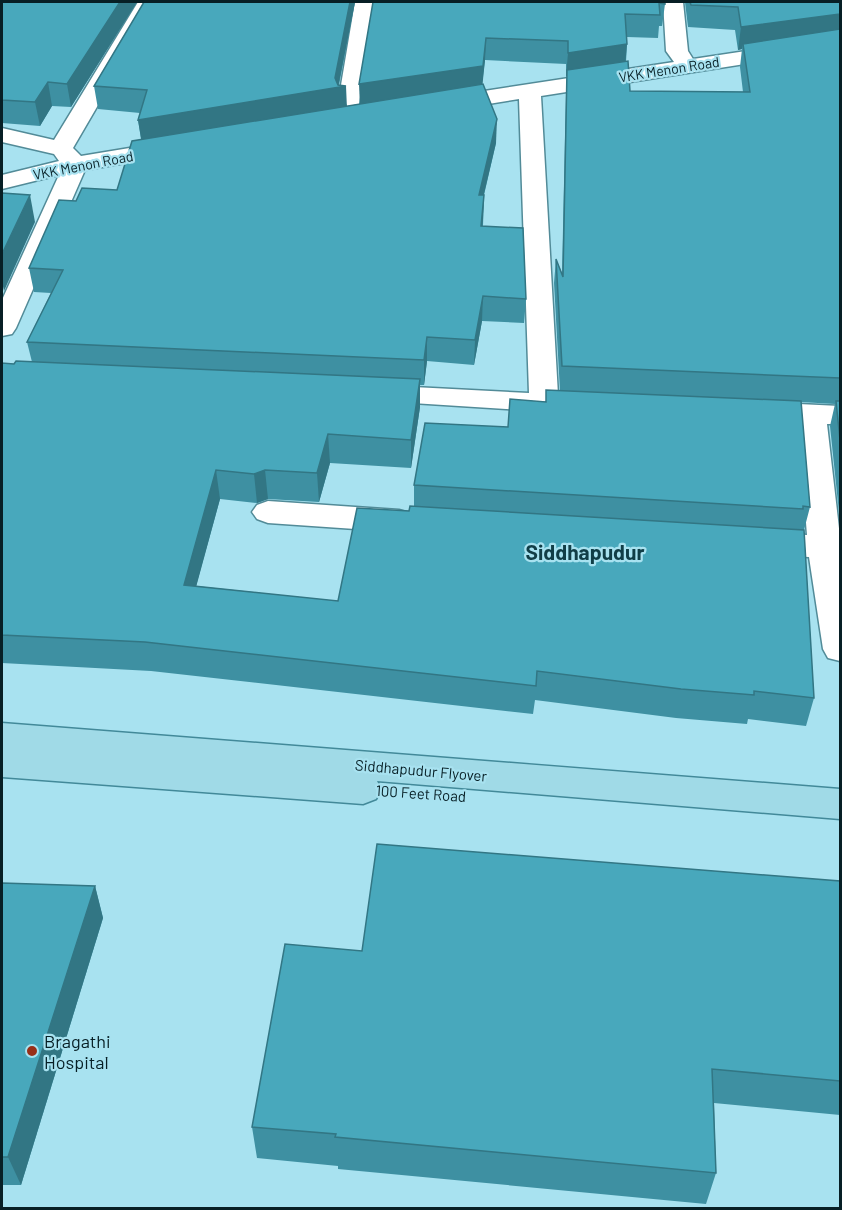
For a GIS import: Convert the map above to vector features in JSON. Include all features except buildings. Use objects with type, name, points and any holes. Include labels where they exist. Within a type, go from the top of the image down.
[{"type":"main road","points":[[2,720],[840,785]]},
{"type":"main road","name":"Siddhapudur Flyover","points":[[2,737],[840,804]]},
{"type":"main road","name":"100 Feet Road","points":[[2,763],[840,823]]},
{"type":"street","points":[[2,328],[68,157],[148,2]]},
{"type":"street","points":[[349,102],[365,2]]},
{"type":"street","points":[[673,2],[682,58]]},
{"type":"street","name":"VKK Menon Road","points":[[840,28],[682,58],[530,91],[283,121],[349,102],[682,58],[840,43]]},
{"type":"street","points":[[530,91],[544,402]]},
{"type":"street","points":[[2,135],[68,157]]},
{"type":"street","name":"VKK Menon Road","points":[[2,162],[68,157],[190,136]]},
{"type":"street","name":"VKK Menon Road","points":[[2,182],[68,157]]},
{"type":"street","points":[[343,393],[579,404]]},
{"type":"street","points":[[730,410],[826,414],[832,548],[840,649]]},
{"type":"street","points":[[268,512],[434,523]]},
{"type":"street","points":[[729,542],[832,548]]},
{"type":"place","name":"Bragathi Hospital","points":[[32,1051]]},
{"type":"district","name":"Siddhapudur","points":[[585,551]]}]
